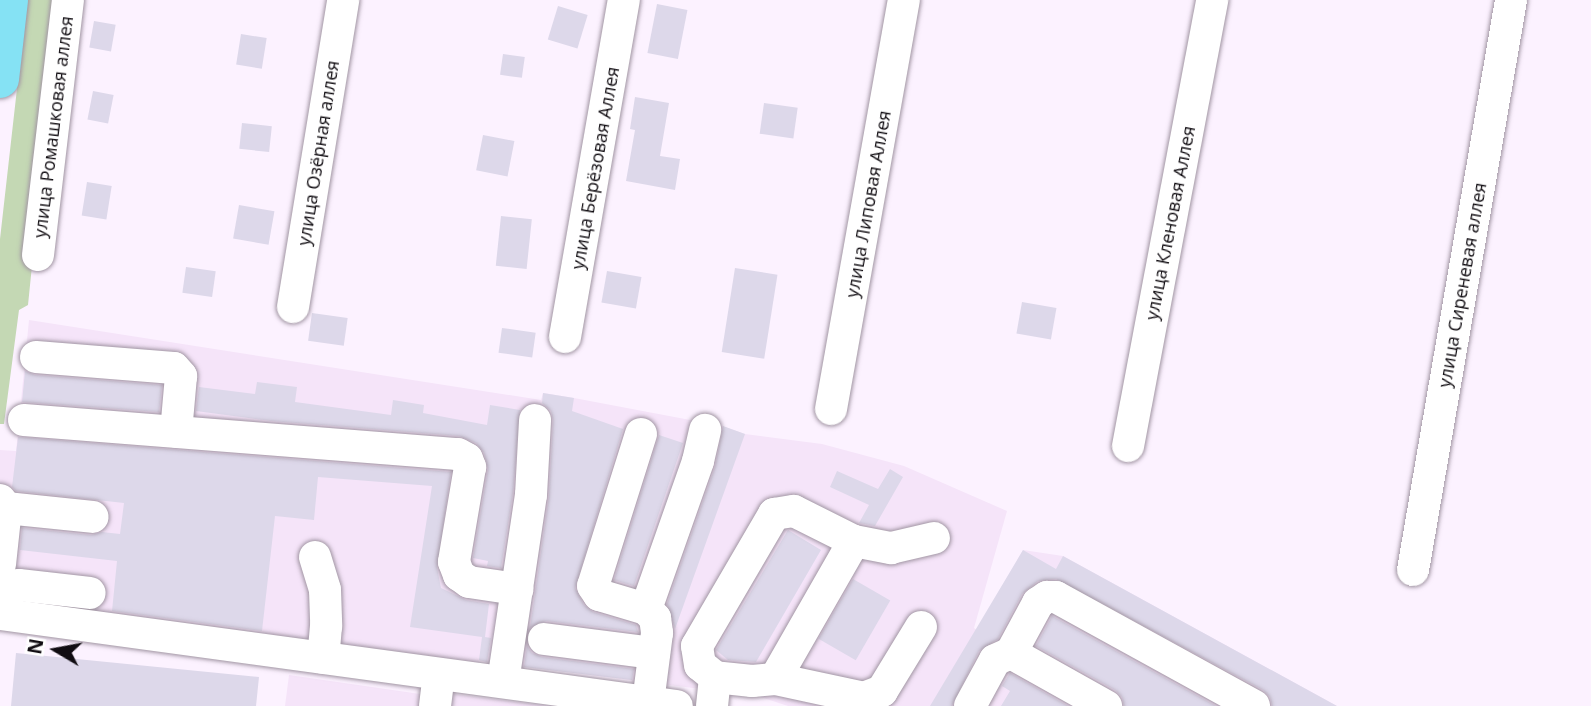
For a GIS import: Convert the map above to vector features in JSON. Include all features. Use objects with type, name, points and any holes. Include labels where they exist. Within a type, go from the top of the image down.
[{"type":"main road","points":[[0,79],[9,0]]},
{"type":"street","name":"улица Ромашковая аллея","points":[[38,255],[68,0]]},
{"type":"street","name":"улица Озёрная аллея","points":[[293,306],[342,0]]},
{"type":"street","name":"улица Берёзовая Аллея","points":[[565,337],[624,0]]},
{"type":"street","name":"улица Липовая Аллея","points":[[831,409],[904,0]]},
{"type":"street","name":"улица Кленовая Аллея","points":[[1128,446],[1212,0]]},
{"type":"street","name":"улица Сиреневая аллея","points":[[1413,570],[1511,0]]},
{"type":"street","points":[[36,357],[174,368],[181,376],[176,432]]},
{"type":"street","points":[[503,682],[531,495],[536,420]]},
{"type":"street","points":[[24,421],[458,454],[467,459],[470,467],[454,562],[459,575],[469,582],[517,589]]},
{"type":"street","points":[[646,608],[698,461],[705,430]]},
{"type":"street","points":[[0,614],[662,704],[654,653],[655,618],[646,608],[599,595],[593,586],[641,434]]},
{"type":"street","points":[[0,564],[3,504],[93,517]]},
{"type":"street","points":[[922,627],[883,691],[864,698],[775,680],[752,681],[713,692],[700,666],[697,646],[774,514],[794,511],[854,541],[891,548],[934,538]]},
{"type":"street","points":[[775,680],[854,541]]},
{"type":"street","points":[[315,557],[325,590],[323,658]]},
{"type":"street","points":[[0,592],[19,585],[90,593]]},
{"type":"street","points":[[970,706],[995,660],[1011,653],[1038,603],[1047,597],[1056,597],[1254,706]]},
{"type":"street","points":[[544,639],[654,653]]},
{"type":"street","points":[[1011,653],[1106,706]]},
{"type":"street","points":[[435,706],[439,674]]},
{"type":"shaded area","points":[[29,320],[541,400],[543,393],[574,398],[722,426],[745,434],[822,444],[904,466],[1007,511],[974,628],[977,630],[1023,550],[1063,556],[1337,706],[788,706],[757,696],[479,661],[478,668],[0,603],[0,450],[16,451]]},
{"type":"shaded area","points":[[289,675],[427,695],[426,706],[285,706]]},
{"type":"shaded area","points":[[452,694],[549,706],[450,706]]},
{"type":"green space","points":[[27,0],[59,0],[28,305],[19,310],[4,424],[0,424],[0,239]]},
{"type":"building","points":[[657,4],[687,10],[678,59],[647,53]]},
{"type":"building","points":[[558,6],[588,15],[577,49],[548,39]]},
{"type":"building","points":[[94,21],[116,25],[111,51],[89,48]]},
{"type":"building","points":[[241,34],[267,38],[262,69],[236,65]]},
{"type":"building","points":[[503,54],[525,57],[522,78],[500,75]]},
{"type":"building","points":[[93,91],[114,95],[108,123],[87,119]]},
{"type":"building","points":[[635,97],[669,103],[660,156],[680,159],[675,190],[626,181],[635,130],[630,129]]},
{"type":"building","points":[[764,103],[798,108],[793,138],[760,134]]},
{"type":"building","points":[[242,123],[272,126],[269,152],[239,149]]},
{"type":"building","points":[[483,135],[514,141],[508,176],[476,170]]},
{"type":"building","points":[[87,182],[112,186],[106,219],[82,216]]},
{"type":"building","points":[[239,205],[274,211],[269,245],[233,238]]},
{"type":"building","points":[[501,216],[532,219],[527,269],[496,266]]},
{"type":"building","points":[[186,267],[216,271],[212,297],[182,293]]},
{"type":"building","points":[[735,268],[777,275],[764,359],[722,352]]},
{"type":"building","points":[[607,271],[641,277],[636,309],[601,303]]},
{"type":"building","points":[[1022,302],[1056,308],[1051,340],[1016,334]]},
{"type":"building","points":[[312,313],[348,318],[344,346],[308,341]]},
{"type":"building","points":[[502,328],[536,333],[532,357],[499,353]]},
{"type":"building","points":[[25,371],[35,375],[162,385],[159,412],[22,402]]},
{"type":"building","points":[[257,382],[297,387],[295,402],[391,415],[393,400],[424,405],[423,413],[487,425],[490,405],[520,410],[513,493],[501,568],[487,566],[488,561],[473,558],[488,469],[484,453],[476,443],[459,436],[271,421],[196,411],[199,387],[255,394]]},
{"type":"building","points":[[543,393],[574,398],[572,411],[623,429],[575,588],[584,605],[593,612],[636,625],[638,632],[546,621],[530,628],[549,496],[553,421],[551,411],[542,403]]},
{"type":"building","points":[[723,426],[745,434],[675,629],[667,604],[715,467]]},
{"type":"building","points":[[659,435],[683,443],[634,586],[614,580]]},
{"type":"building","points":[[18,437],[451,472],[437,568],[441,588],[466,600],[489,604],[485,637],[491,638],[487,662],[479,660],[482,637],[410,627],[432,486],[318,477],[314,520],[275,516],[262,631],[112,611],[117,561],[20,550],[22,528],[91,535],[102,532],[120,534],[124,503],[16,491],[12,487]]},
{"type":"building","points":[[890,469],[903,477],[875,526],[859,523],[869,505],[830,487],[837,471],[878,489]]},
{"type":"building","points":[[788,530],[821,550],[756,662],[728,660],[716,650]]},
{"type":"building","points":[[1023,550],[1056,569],[1063,556],[1337,706],[1272,706],[1270,697],[1263,690],[1056,579],[1038,581],[1022,594],[998,639],[979,651],[952,706],[930,706]]},
{"type":"building","points":[[853,579],[890,600],[856,660],[818,639]]},
{"type":"building","points":[[1052,616],[1216,706],[1124,706],[1122,697],[1115,690],[1036,646]]},
{"type":"building","points":[[527,646],[532,653],[542,657],[634,669],[632,680],[524,667]]},
{"type":"building","points":[[16,653],[259,677],[256,706],[11,706]]},
{"type":"building","points":[[1010,673],[1068,706],[1001,706],[1010,691],[1002,686]]}]
